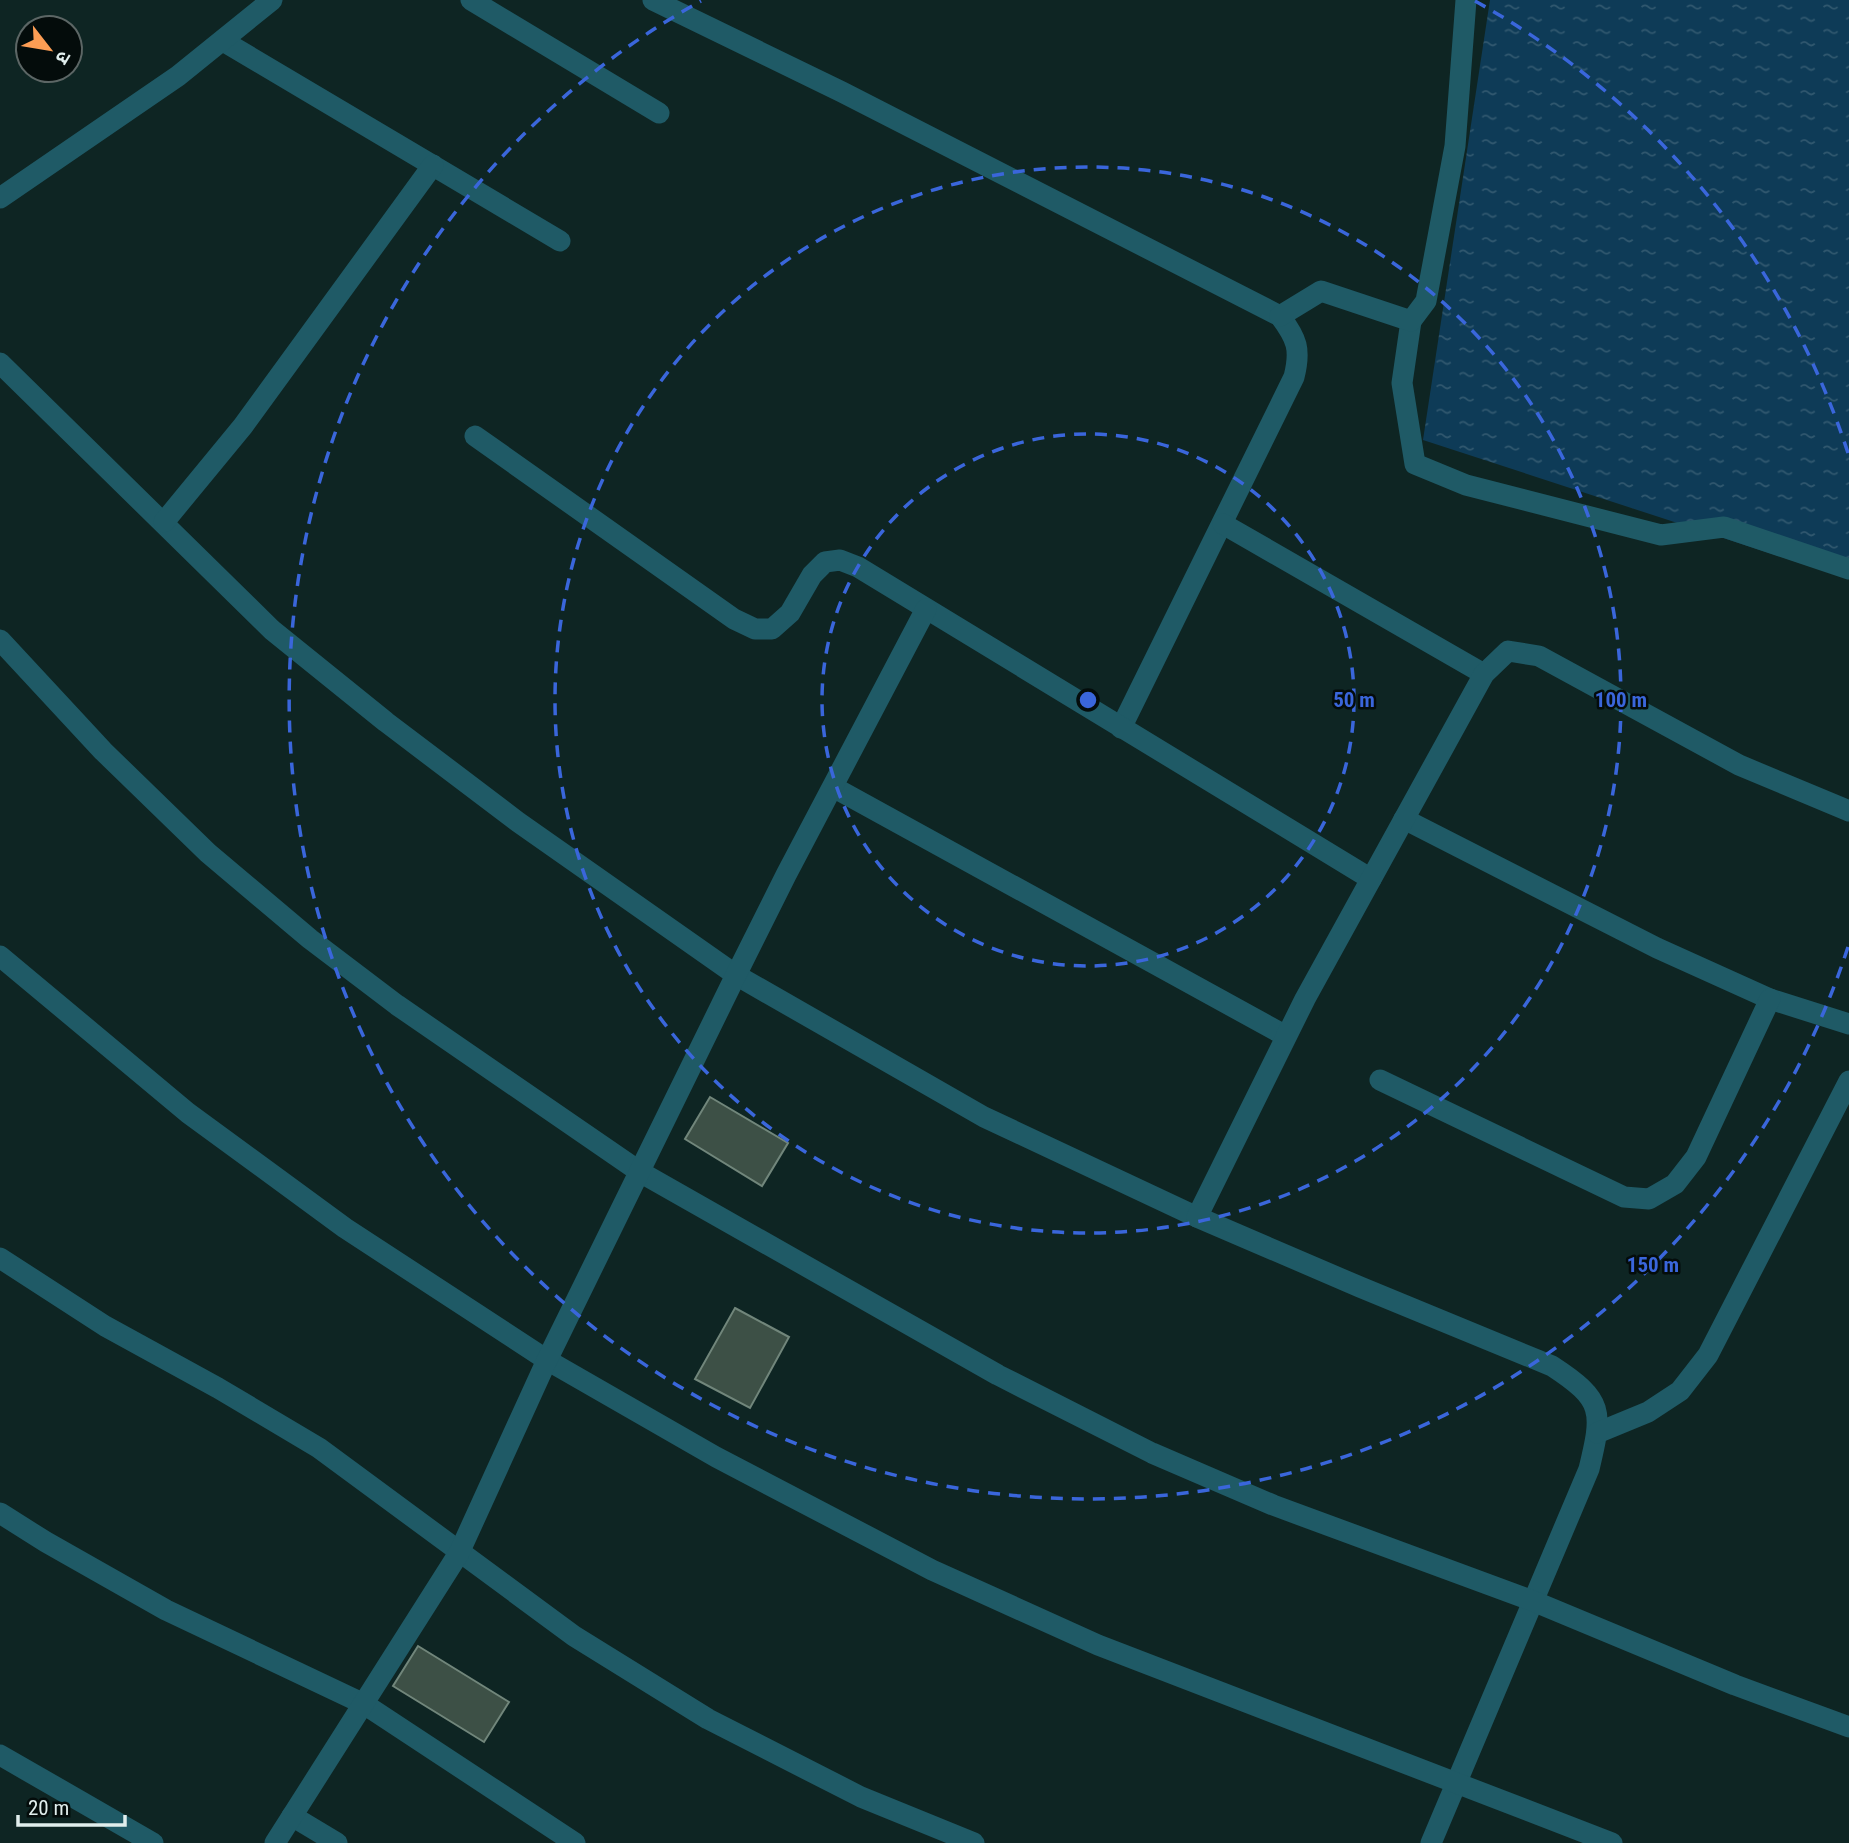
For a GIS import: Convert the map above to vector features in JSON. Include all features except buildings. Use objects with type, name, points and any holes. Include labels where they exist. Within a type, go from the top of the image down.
[{"type":"street","points":[[0,198],[178,76],[272,0]]},
{"type":"street","points":[[471,0],[659,113]]},
{"type":"street","points":[[653,0],[854,98],[1280,316],[1294,335],[1299,355],[1294,377],[1121,728]]},
{"type":"street","points":[[1466,0],[1455,146],[1426,301],[1411,321],[1402,383],[1415,464],[1466,485],[1661,535],[1724,527],[1849,569]]},
{"type":"street","points":[[223,41],[560,241]]},
{"type":"street","points":[[164,522],[243,426],[433,165]]},
{"type":"street","points":[[1280,316],[1321,291],[1411,321]]},
{"type":"street","points":[[0,363],[272,630],[386,722],[518,822],[736,975],[984,1117],[1197,1217],[1552,1366],[1578,1384],[1595,1404],[1597,1433],[1588,1469],[1431,1843]]},
{"type":"street","points":[[475,436],[734,619],[755,629],[772,629],[790,614],[812,575],[825,562],[840,560],[858,567],[1371,879]]},
{"type":"street","points":[[1223,524],[1484,674]]},
{"type":"street","points":[[275,1843],[459,1553],[547,1360],[736,975],[926,609]]},
{"type":"street","points":[[2,646],[103,751],[208,853],[310,939],[397,1005],[640,1172],[998,1375],[1152,1453],[1273,1506],[1533,1601],[1735,1685],[1849,1727]]},
{"type":"street","points":[[1197,1217],[1286,1036],[1371,879],[1484,674],[1508,651],[1539,656],[1739,765],[1849,811]]},
{"type":"street","points":[[833,787],[1286,1036]]},
{"type":"street","points":[[1404,819],[1657,948],[1770,999],[1849,1024]]},
{"type":"street","points":[[0,956],[188,1113],[345,1228],[547,1360],[716,1457],[932,1570],[1098,1645],[1612,1843]]},
{"type":"street","points":[[1380,1080],[1625,1197],[1649,1199],[1675,1184],[1696,1157],[1770,999]]},
{"type":"street","points":[[1597,1433],[1648,1412],[1680,1391],[1708,1355],[1849,1081]]},
{"type":"street","points":[[0,1258],[106,1326],[319,1448],[574,1636],[708,1719],[861,1797],[974,1843]]},
{"type":"street","points":[[0,1513],[166,1610],[364,1704],[575,1843]]},
{"type":"street","points":[[0,1755],[153,1843]]},
{"type":"street","points":[[292,1816],[337,1843]]},
{"type":"water","points":[[1490,0],[1849,0],[1849,579],[1423,440]]}]
